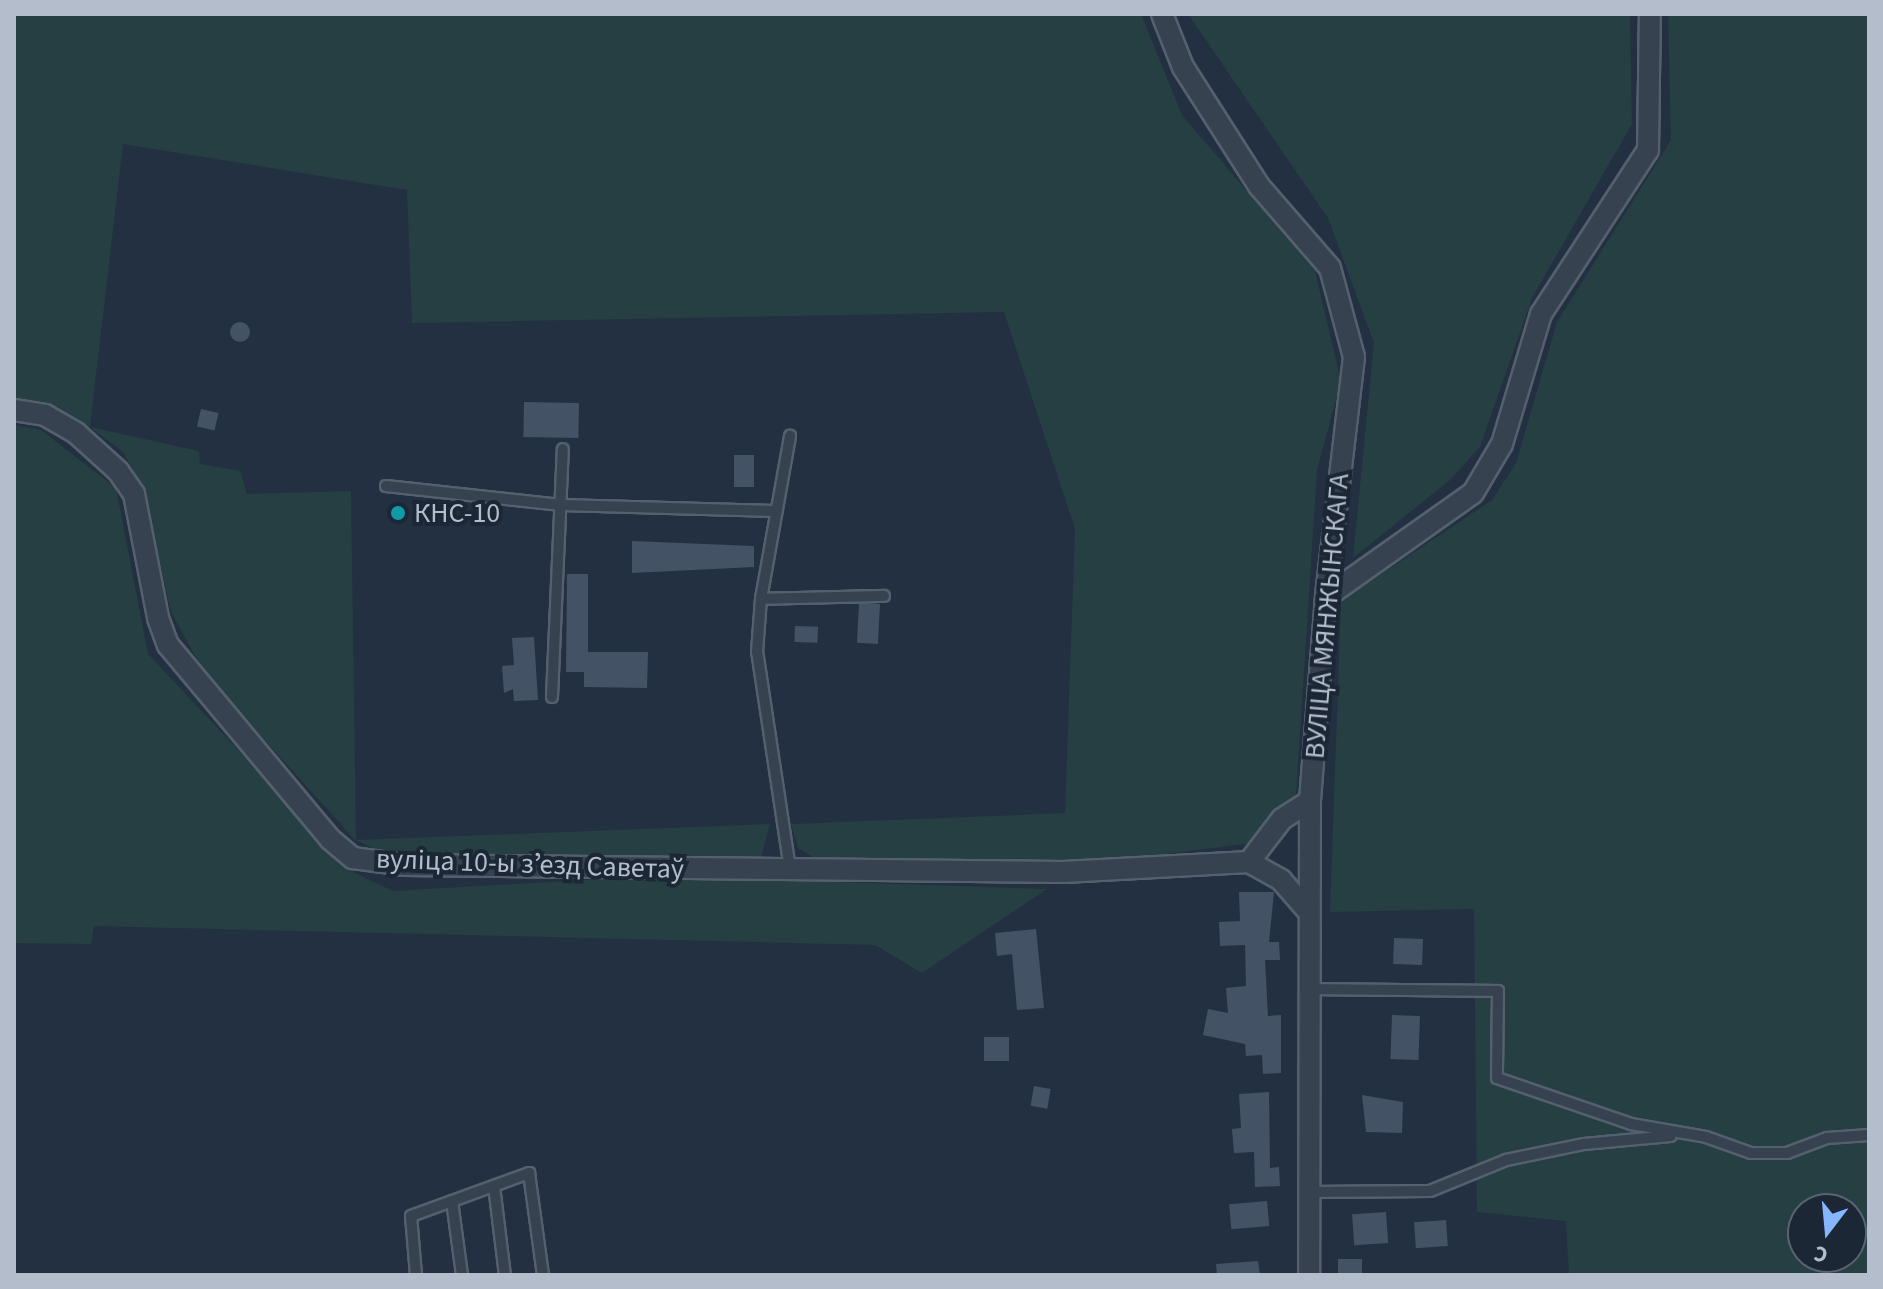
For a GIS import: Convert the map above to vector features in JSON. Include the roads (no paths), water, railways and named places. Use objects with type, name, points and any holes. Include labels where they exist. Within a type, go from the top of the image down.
[{"type":"street","name":"ВУЛІЦА МЯНЖЫНСКАГА","points":[[1162,14],[1183,67],[1259,186],[1330,268],[1354,357],[1326,597],[1310,801],[1307,910],[1310,989],[1309,1275]]},
{"type":"street","points":[[1326,597],[1473,493],[1502,444],[1541,314],[1648,150],[1650,14]]},
{"type":"street","name":"вуліца 10-ы зʼезд Саветаў","points":[[14,410],[45,415],[76,433],[118,471],[134,494],[158,618],[168,645],[330,839],[353,858],[404,865],[1064,872],[1249,862]]},
{"type":"street","points":[[1307,910],[1281,880],[1249,862],[1282,819],[1310,801]]},
{"type":"lane","points":[[790,436],[761,599],[757,652],[790,869]]},
{"type":"lane","points":[[552,697],[563,449]]},
{"type":"lane","points":[[386,486],[561,505],[775,511]]},
{"type":"lane","points":[[761,599],[884,596]]},
{"type":"lane","points":[[1310,989],[1498,991],[1497,1078],[1631,1124],[1706,1137],[1751,1153],[1787,1153],[1827,1138],[1869,1135]]},
{"type":"lane","points":[[1309,1192],[1430,1191],[1506,1160],[1584,1144],[1642,1135],[1706,1137]]},
{"type":"lane","points":[[416,1275],[411,1216],[529,1173],[543,1275]]},
{"type":"lane","points":[[494,1186],[505,1275]]},
{"type":"lane","points":[[452,1201],[462,1275]]},
{"type":"place","name":"КНС-10","points":[[398,513]]}]
